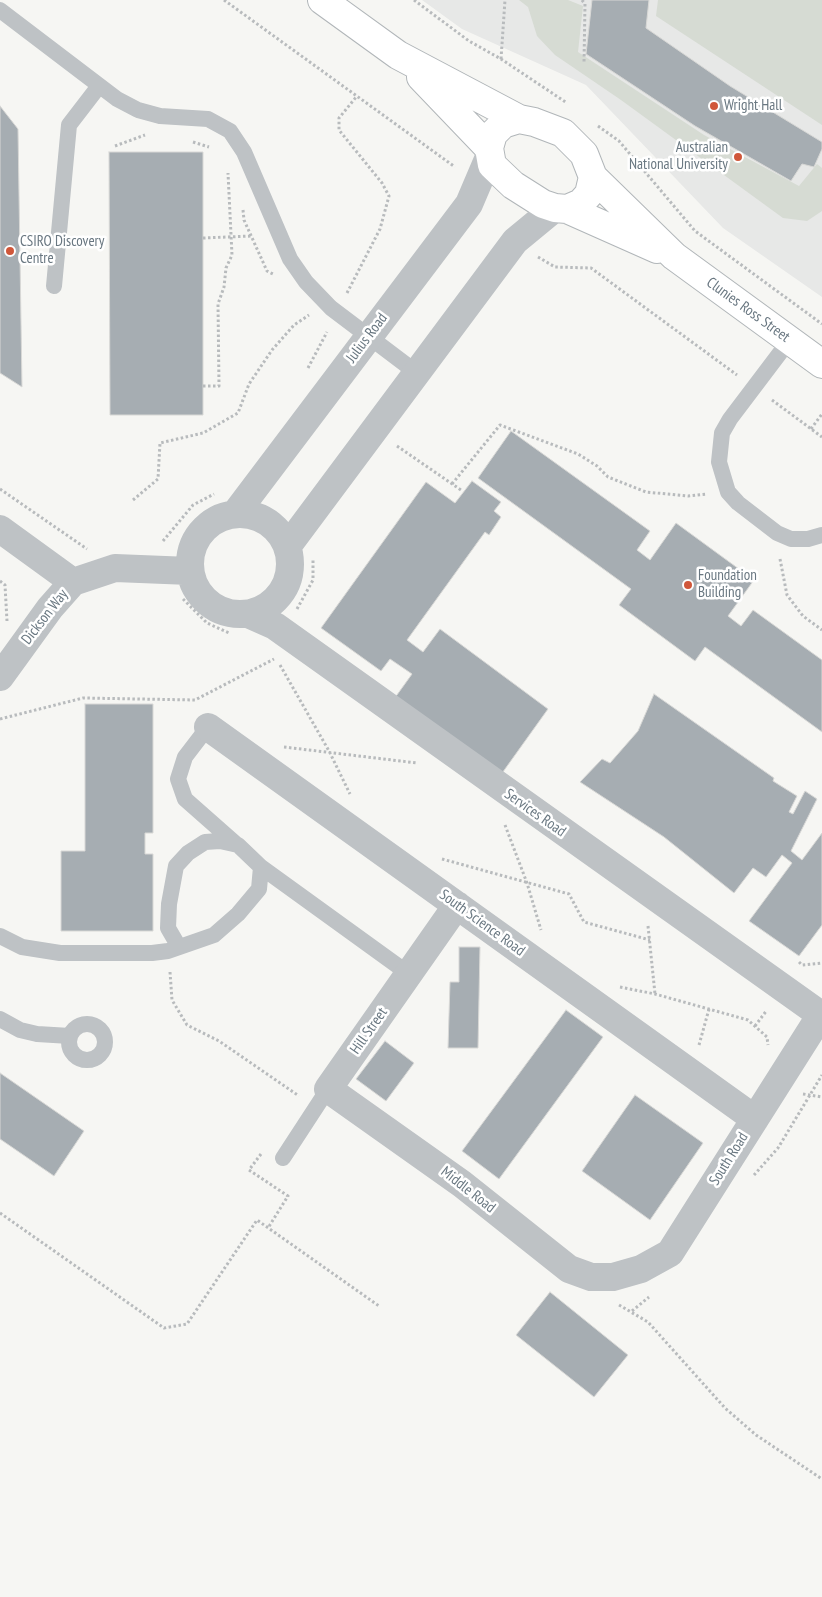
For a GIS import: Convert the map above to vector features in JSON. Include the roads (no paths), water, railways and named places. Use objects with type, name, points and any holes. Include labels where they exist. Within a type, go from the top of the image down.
[{"type":"street","points":[[287,546],[515,241],[561,209],[581,203],[589,194],[593,177],[584,154],[563,133],[534,122],[519,119],[398,55],[322,0]]},
{"type":"street","points":[[398,55],[451,107],[489,152]]},
{"type":"street","points":[[519,119],[503,124],[493,134],[489,152],[492,165],[529,197],[561,209]]},
{"type":"street","name":"Julius Road","points":[[235,514],[469,204],[489,152]]},
{"type":"street","name":"Clunies Ross Street","points":[[593,177],[674,256],[822,364]]},
{"type":"street","name":"Clunies Ross Street","points":[[561,209],[674,256]]},
{"type":"street","points":[[235,514],[252,515],[267,521],[279,532],[287,546],[290,561],[289,576],[284,590],[274,601],[240,624],[232,614],[217,609],[204,600],[194,587],[185,583],[193,544],[200,533],[210,523],[222,516],[235,514]]},
{"type":"street","points":[[0,530],[73,582]]},
{"type":"street","name":"Dickson Way","points":[[0,677],[50,608],[73,582],[115,568],[185,583]]},
{"type":"street","name":"Services Road","points":[[240,624],[274,626],[644,890],[822,1014]]},
{"type":"street","name":"South Science Road","points":[[208,726],[755,1119]]},
{"type":"street","name":"Hill Street","points":[[322,1098],[456,905]]},
{"type":"street","name":"South Road","points":[[613,1277],[641,1269],[670,1253],[822,1014]]},
{"type":"street","name":"Middle Road","points":[[322,1098],[462,1184],[569,1269],[591,1277],[613,1277]]},
{"type":"lane","points":[[0,10],[117,99],[138,110],[160,116],[208,119],[230,131],[244,152],[290,258],[306,282],[337,313],[417,372]]},
{"type":"lane","points":[[54,286],[69,125],[99,86]]},
{"type":"lane","points":[[789,341],[730,419],[722,433],[720,462],[728,492],[738,503],[777,533],[791,539],[808,539],[822,535]]},
{"type":"lane","points":[[208,726],[185,757],[178,779],[185,799],[261,867],[408,974]]},
{"type":"lane","points":[[174,949],[168,928],[169,904],[176,866],[188,852],[205,842],[220,840],[238,845]]},
{"type":"lane","points":[[0,936],[22,947],[60,953],[152,953],[174,949],[214,935],[238,914],[260,889],[261,867]]},
{"type":"lane","points":[[0,1019],[20,1030],[37,1034],[70,1036]]},
{"type":"lane","name":"Hill Street","points":[[283,1158],[322,1098]]},
{"type":"place","name":"Wright Hall","points":[[714,106]]},
{"type":"place","name":"Australian National University","points":[[738,157]]},
{"type":"place","name":"CSIRO Discovery Centre","points":[[10,251]]},
{"type":"place","name":"Foundation Building","points":[[688,585]]}]
